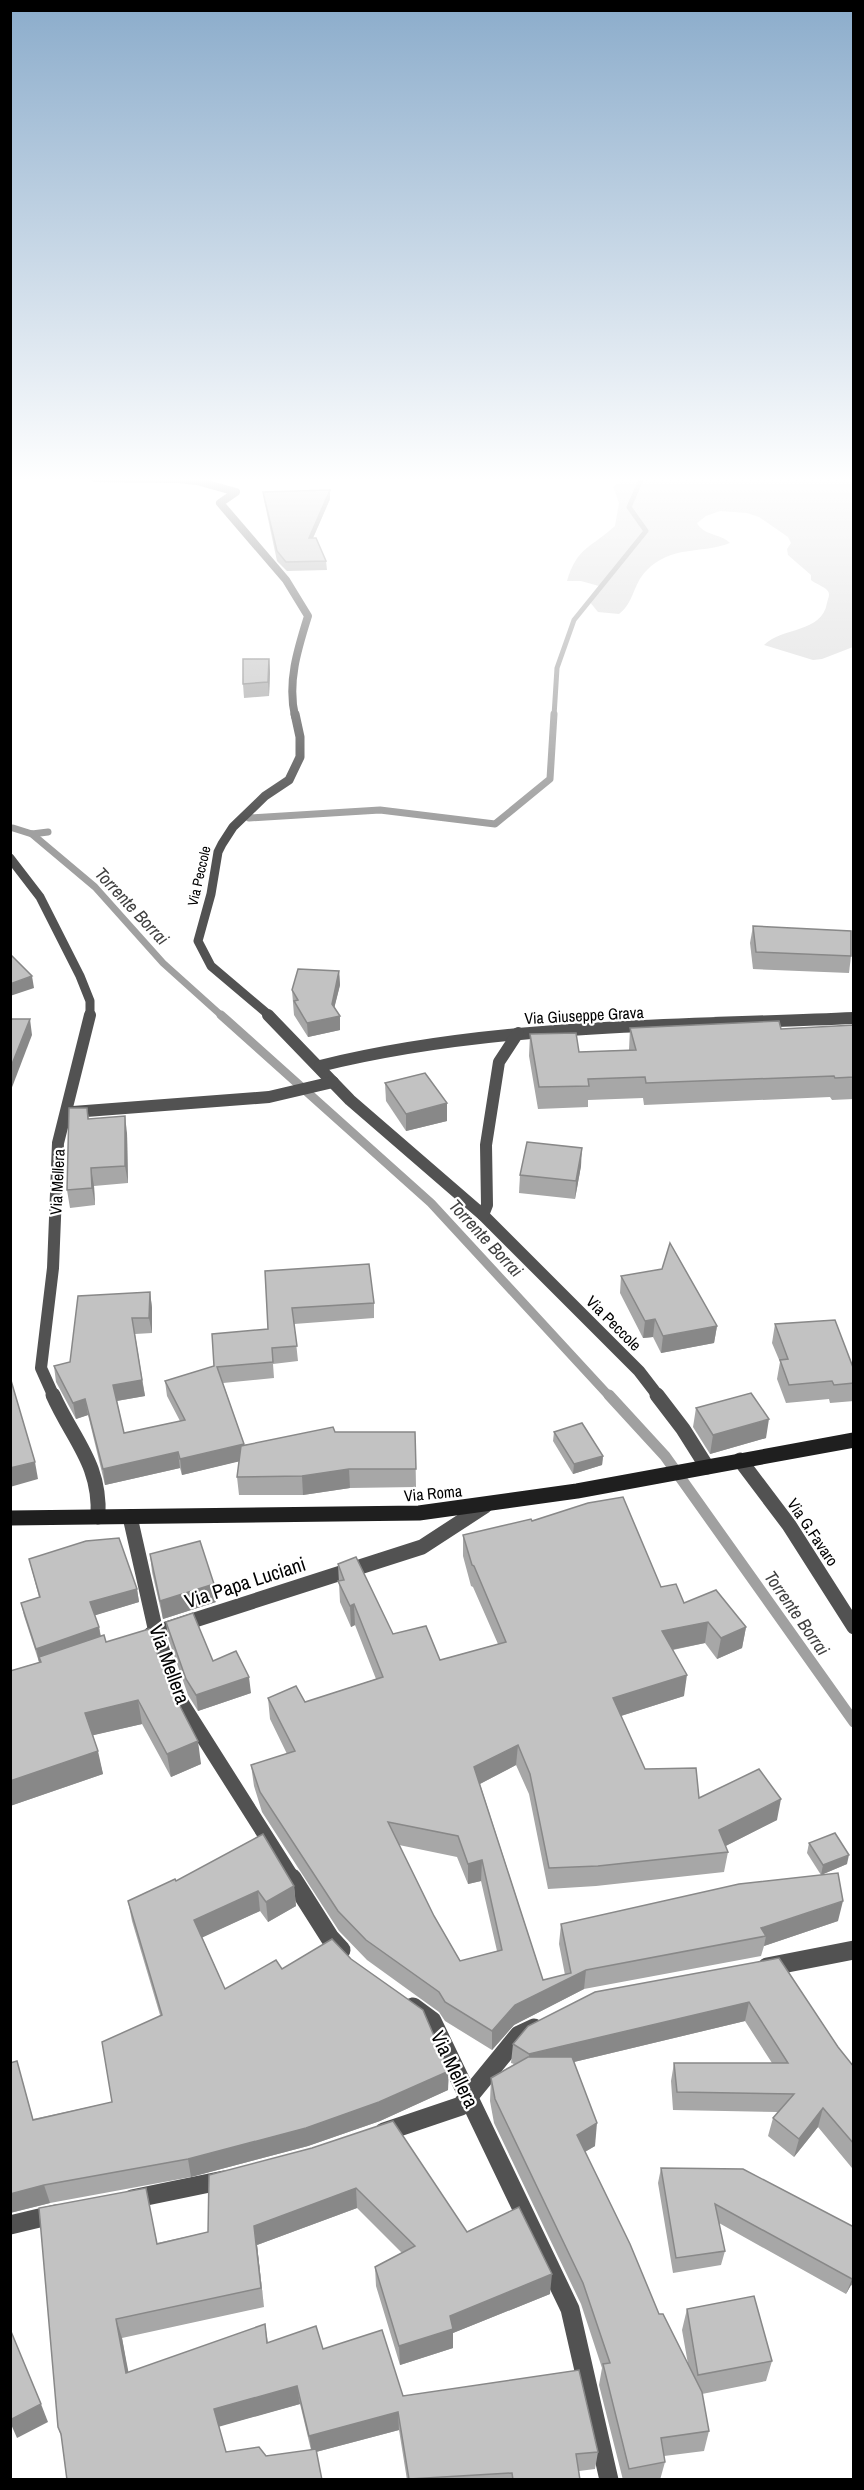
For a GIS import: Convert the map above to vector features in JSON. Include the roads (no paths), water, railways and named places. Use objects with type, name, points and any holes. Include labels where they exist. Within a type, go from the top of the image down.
[{"type":"main road","name":"Via Roma","points":[[10,1518],[397,1514],[485,1506],[630,1482],[854,1440]]},
{"type":"street","name":"Via Peccole","points":[[295,594],[308,616],[294,662],[293,707],[300,737],[300,757],[289,780],[265,796],[233,827],[222,843],[198,941],[211,966],[274,1020],[350,1100],[483,1215],[639,1371],[683,1429],[701,1468]]},
{"type":"street","name":"Via Mellera","points":[[10,858],[40,897],[80,976],[90,1001],[90,1019],[58,1143],[53,1268],[41,1368],[56,1402],[88,1458],[99,1496],[98,1517]]},
{"type":"street","name":"Via Giuseppe Grava","points":[[320,1066],[360,1056],[518,1033],[854,1018]]},
{"type":"street","points":[[483,1215],[487,1205],[486,1145],[499,1062],[518,1033]]},
{"type":"street","points":[[64,1113],[269,1097],[333,1082]]},
{"type":"street","name":"Via G.Favaro","points":[[740,1460],[789,1525],[854,1627]]},
{"type":"street","name":"Via Papa Luciani","points":[[134,1640],[422,1547],[485,1506]]},
{"type":"street","name":"Via Mellera","points":[[130,1517],[156,1632],[179,1699],[330,1938],[352,1961]]},
{"type":"street","points":[[750,1970],[854,1950]]},
{"type":"street","name":"Via Mellera","points":[[396,1995],[432,2021],[570,2309],[609,2480]]},
{"type":"street","points":[[365,2138],[461,2106],[519,2036],[549,2020]]},
{"type":"street","points":[[111,2203],[194,2188],[237,2176]]},
{"type":"street","points":[[10,2225],[76,2210]]},
{"type":"waterway","points":[[554,716],[557,668],[574,620],[595,594]]},
{"type":"waterway","points":[[249,818],[380,810],[495,824],[550,779],[554,714]]},
{"type":"waterway","points":[[13,828],[32,834]]},
{"type":"waterway","points":[[32,834],[48,832]]},
{"type":"waterway","name":"Torrente Borrai","points":[[32,834],[95,887],[163,963],[222,1016]]},
{"type":"waterway","name":"Torrente Borrai","points":[[221,1015],[431,1203],[610,1397]]},
{"type":"waterway","name":"Torrente Borrai","points":[[609,1395],[665,1456],[854,1722]]}]
